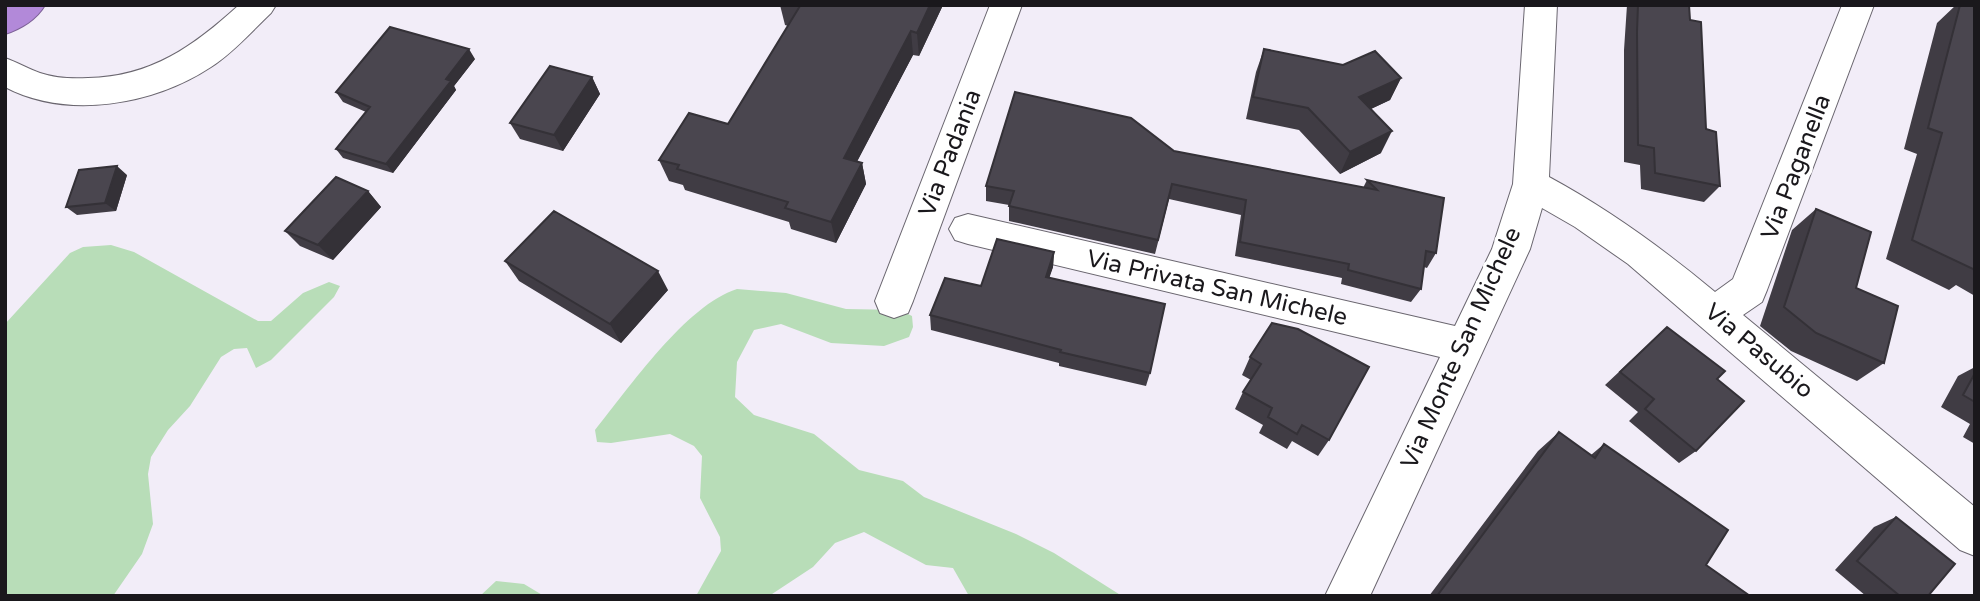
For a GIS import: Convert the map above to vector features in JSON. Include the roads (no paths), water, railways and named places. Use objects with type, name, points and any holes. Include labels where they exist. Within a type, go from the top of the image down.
[{"type":"highway","points":[[5,22],[29,5]]},
{"type":"street","points":[[5,71],[33,85],[57,90],[106,90],[129,86],[170,74],[200,58],[260,5]]},
{"type":"street","name":"Via Padania","points":[[894,301],[1006,5]]},
{"type":"street","name":"Via Monte San Michele","points":[[1347,596],[1511,249],[1531,184],[1541,5]]},
{"type":"street","name":"Via Paganella","points":[[1715,314],[1748,290],[1858,5]]},
{"type":"street","name":"Via Pasubio","points":[[1531,184],[1569,204],[1623,239],[1975,535]]},
{"type":"street","name":"Via Privata San Michele","points":[[968,229],[1466,346]]}]
